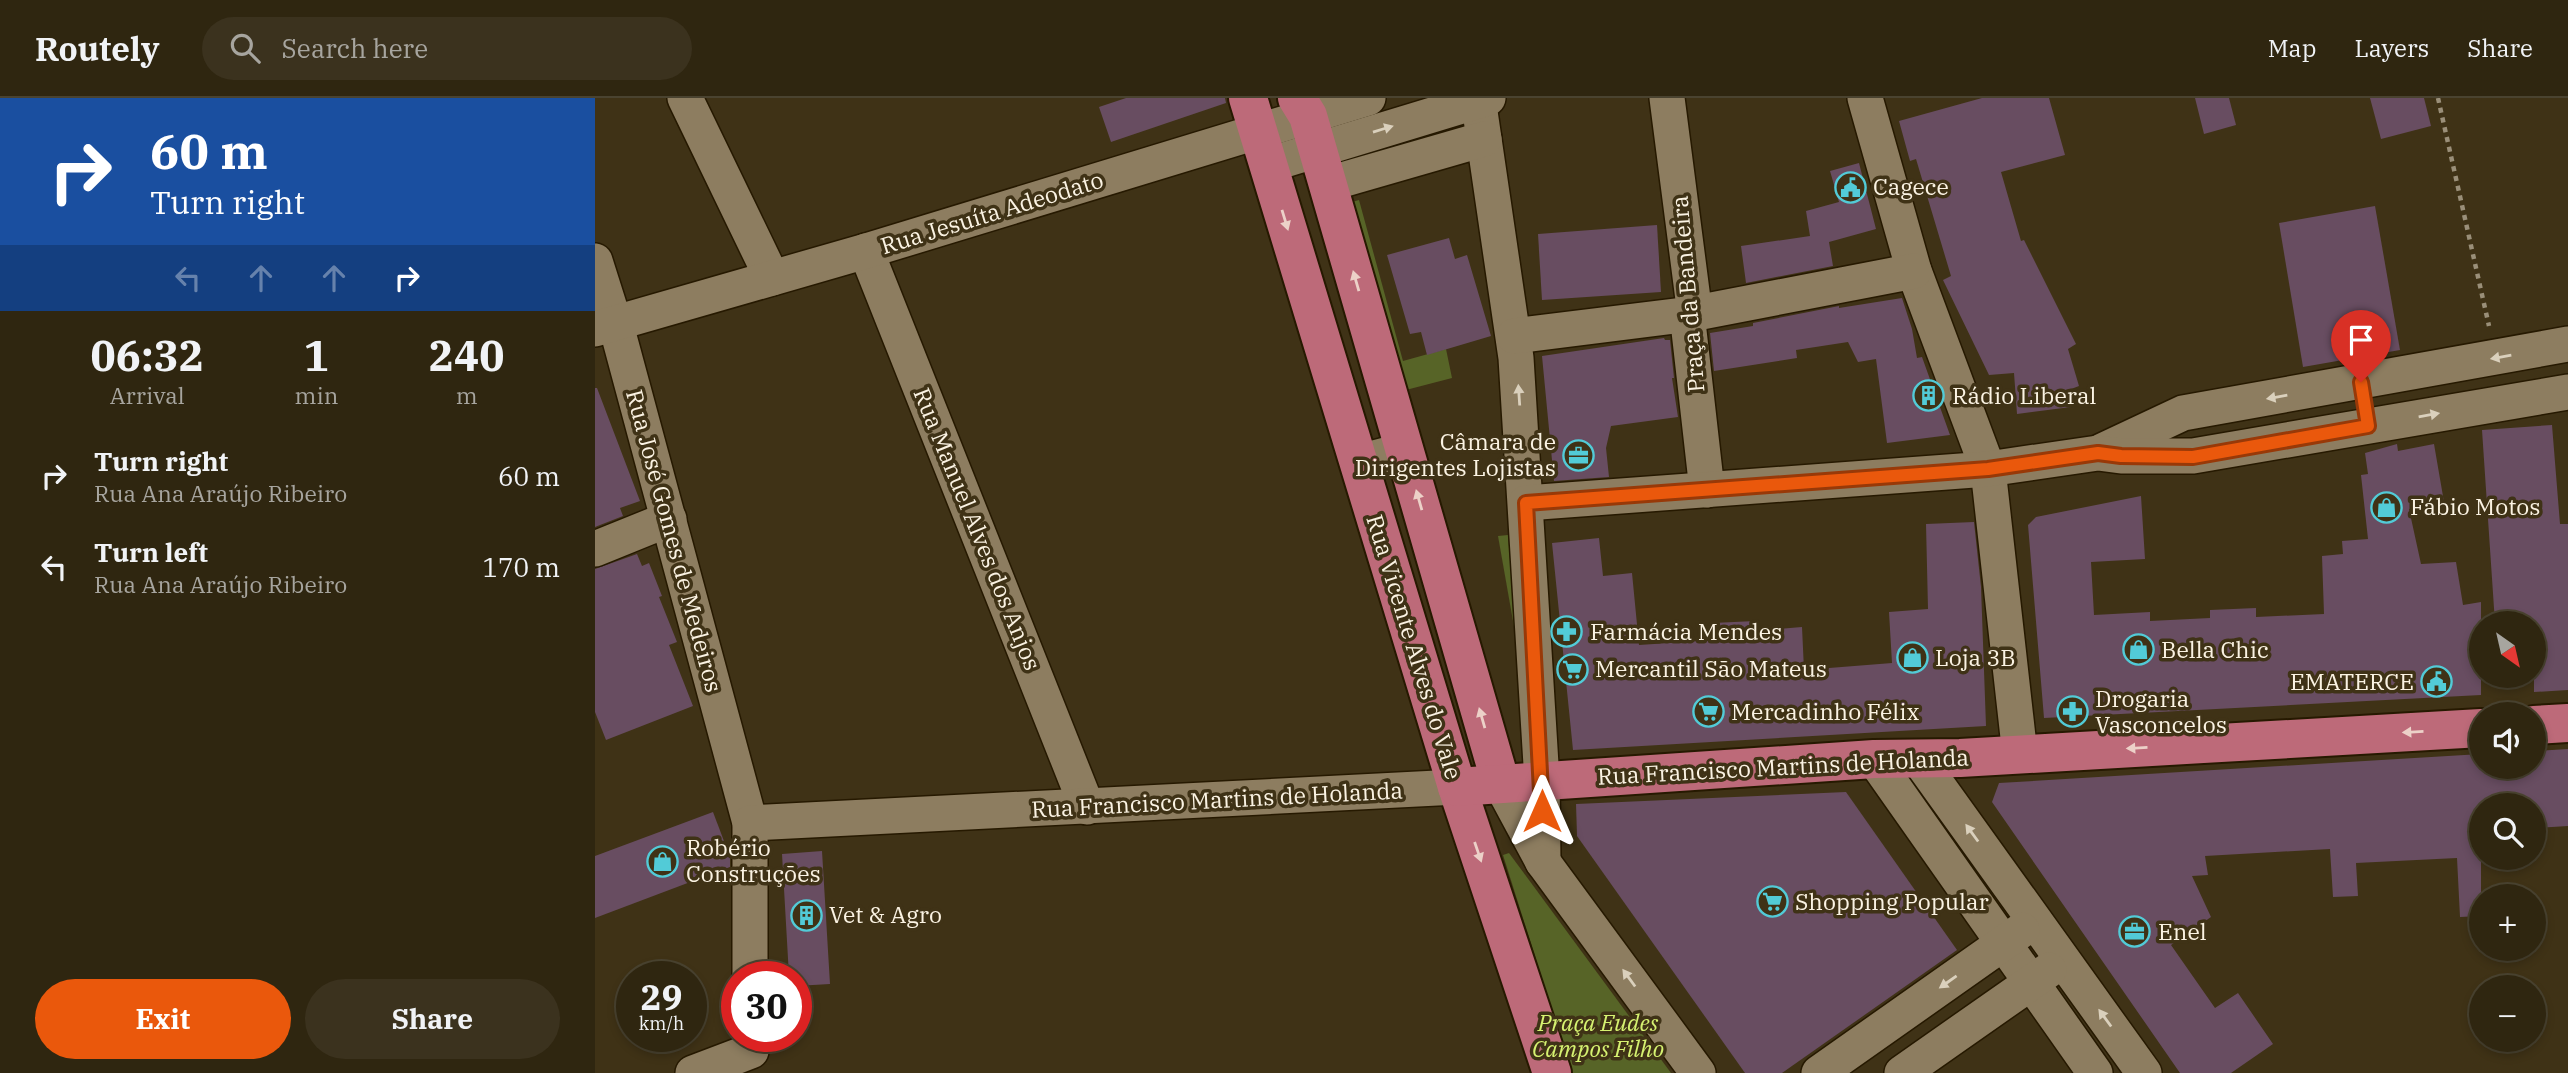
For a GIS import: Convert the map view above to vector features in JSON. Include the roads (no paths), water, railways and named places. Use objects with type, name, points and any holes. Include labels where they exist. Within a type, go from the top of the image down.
[{"type":"main road","name":"Rua Vicente Alves do Vale","points":[[1258,132],[1457,787],[1552,1073]]},
{"type":"main road","points":[[1313,137],[1501,784]]},
{"type":"main road","points":[[2546,724],[2568,723]]},
{"type":"main road","name":"Rua Francisco Martins de Holanda","points":[[1457,787],[1874,759],[2020,755],[2469,729]]},
{"type":"street","points":[[685,98],[772,278]]},
{"type":"street","name":"Rua Jesuíta Adeodato","points":[[1313,137],[1368,98]]},
{"type":"street","name":"Praça da Bandeira","points":[[1667,98],[1693,307],[1688,321],[1707,490]]},
{"type":"street","points":[[1865,98],[1914,271],[1988,469],[2020,755]]},
{"type":"street","points":[[1482,99],[1484,139],[1514,335],[1542,781],[1543,862]]},
{"type":"street","name":"Rua Jesuíta Adeodato","points":[[1313,137],[1482,99]]},
{"type":"street","name":"Rua Jesuíta Adeodato","points":[[605,326],[866,251],[1258,132],[1313,137],[1484,139]]},
{"type":"street","name":"Rua Manuel Alves dos Anjos","points":[[866,251],[1087,807]]},
{"type":"street","name":"Rua José Gomes de Medeiros","points":[[595,261],[605,326],[669,519],[750,822],[750,961]]},
{"type":"street","points":[[1514,335],[1691,314],[1914,271]]},
{"type":"street","points":[[2098,453],[2183,413],[2568,344]]},
{"type":"street","points":[[2361,382],[2368,426]]},
{"type":"street","points":[[1526,503],[1988,469],[2098,453],[2193,457],[2568,392]]},
{"type":"street","points":[[1359,462],[1405,450]]},
{"type":"street","points":[[595,549],[669,519]]},
{"type":"street","points":[[1403,610],[1447,597]]},
{"type":"street","points":[[1918,758],[2144,1073]]},
{"type":"street","points":[[1874,759],[2095,1073]]},
{"type":"street","points":[[1501,784],[1543,862],[1698,1073]]},
{"type":"street","name":"Rua Francisco Martins de Holanda","points":[[750,822],[1457,787]]},
{"type":"street","points":[[1819,1073],[2035,920]]},
{"type":"street","points":[[1902,1073],[2063,960]]},
{"type":"street","points":[[1866,1040],[1889,1073]]},
{"type":"street","points":[[693,1073],[751,1053]]},
{"type":"place","name":"Cagece","points":[[1850,187]]},
{"type":"place","name":"Rádio Liberal","points":[[1929,396]]},
{"type":"place","name":"Câmara de Dirigentes Lojistas","points":[[1579,455]]},
{"type":"place","name":"Fábio Motos","points":[[2387,507]]},
{"type":"place","name":"Farmácia Mendes","points":[[1567,632]]},
{"type":"place","name":"Bella Chic","points":[[2138,650]]},
{"type":"place","name":"Loja 3B","points":[[1912,658]]},
{"type":"place","name":"Mercantil São Mateus","points":[[1572,669]]},
{"type":"place","name":"EMATERCE","points":[[2437,682]]},
{"type":"place","name":"Mercadinho Félix","points":[[1708,712]]},
{"type":"place","name":"Drogaria Vasconcelos","points":[[2072,712]]},
{"type":"place","name":"Robério Construções","points":[[663,861]]},
{"type":"place","name":"Shopping Popular","points":[[1772,902]]},
{"type":"place","name":"Vet & Agro","points":[[806,915]]},
{"type":"place","name":"Enel","points":[[2135,932]]},
{"type":"park label","name":"Praça Eudes Campos Filho","points":[[1598,1036]]}]
